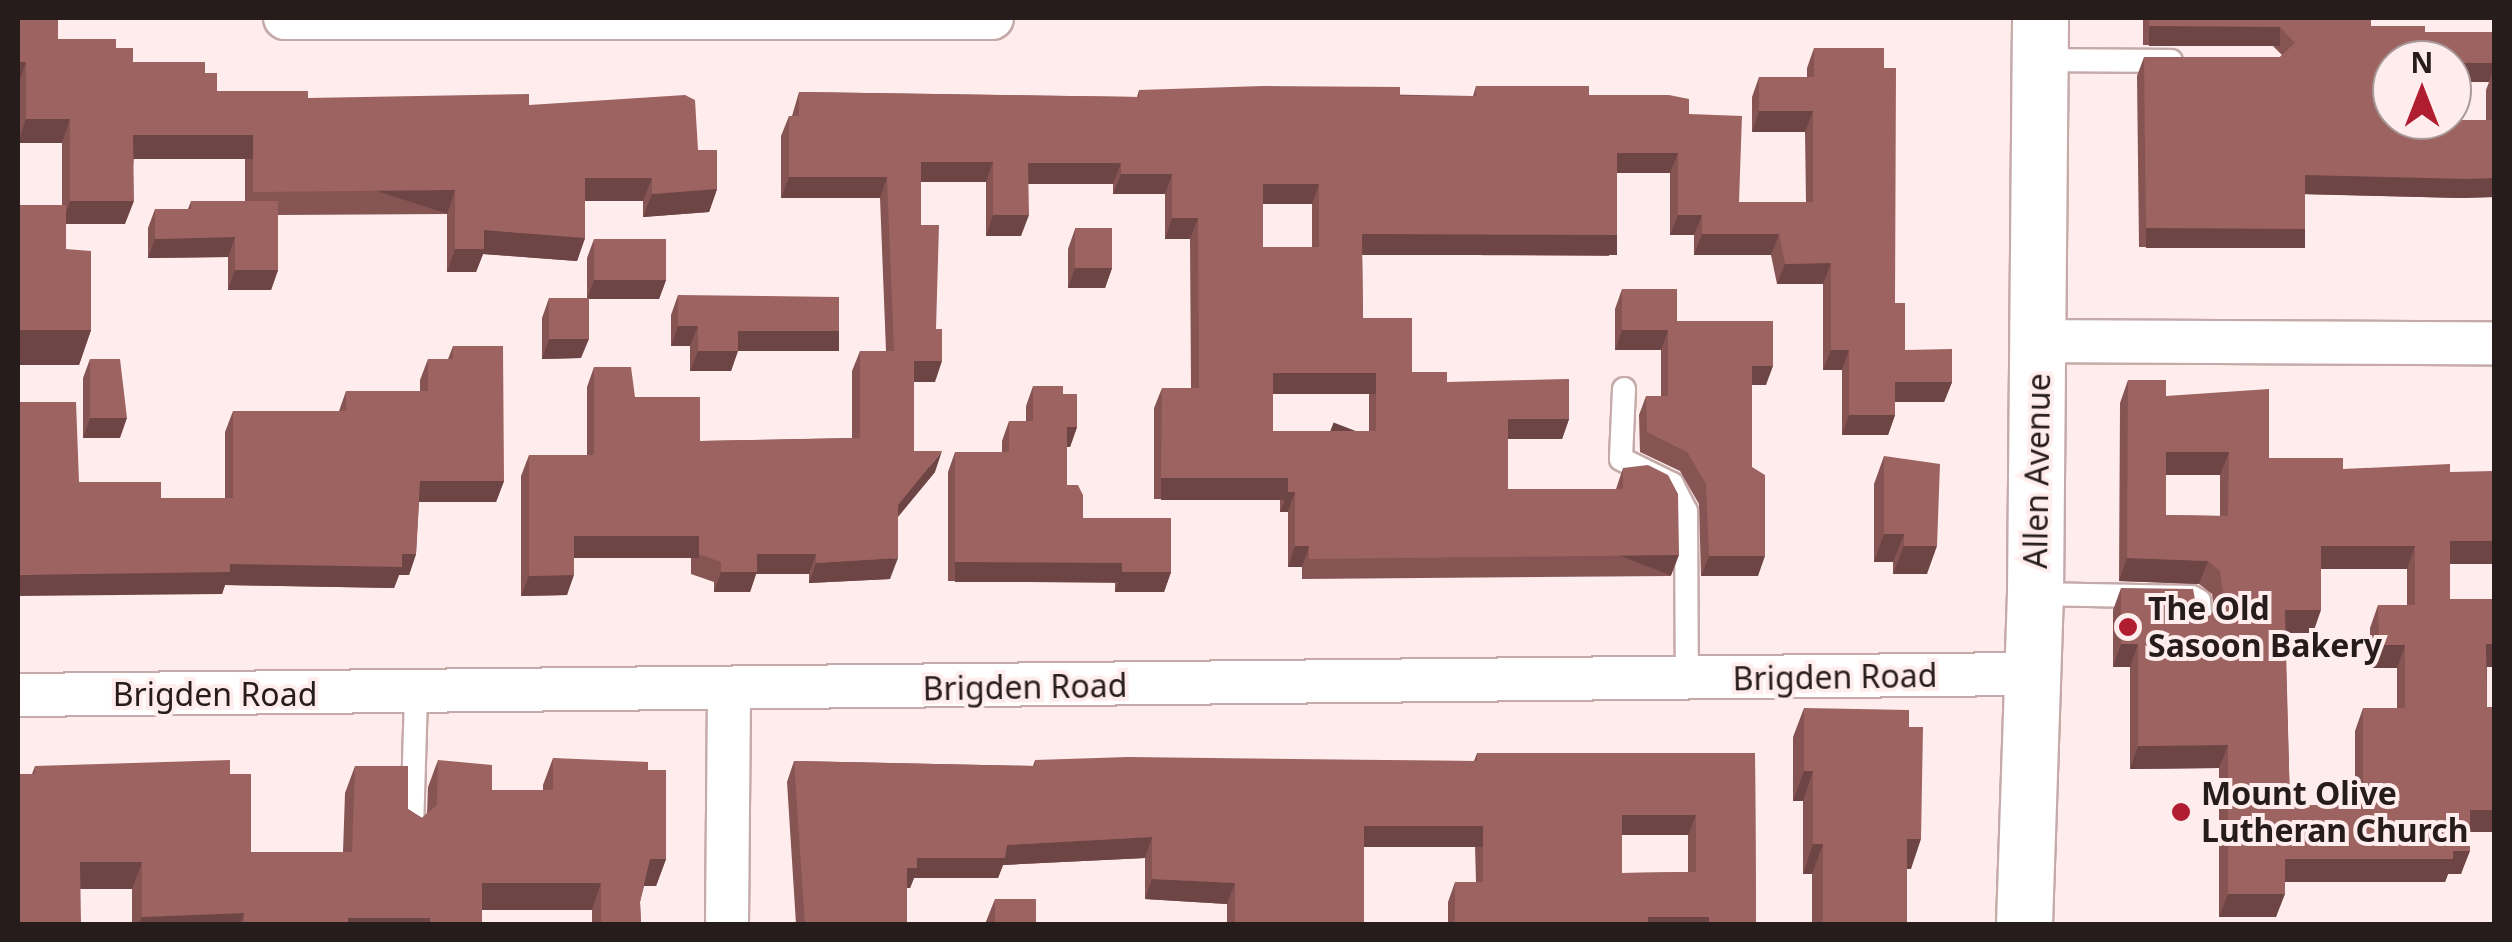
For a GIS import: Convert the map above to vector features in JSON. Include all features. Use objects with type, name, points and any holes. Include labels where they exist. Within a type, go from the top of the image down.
[{"type":"street","points":[[290,18],[992,18]]},
{"type":"street","name":"Allen Avenue","points":[[2024,924],[2035,594],[2040,39]]},
{"type":"street","points":[[2039,341],[2494,343]]},
{"type":"street","name":"Brigden Road","points":[[18,695],[2033,674]]},
{"type":"street","points":[[727,924],[729,690]]},
{"type":"lane","points":[[2040,39],[2195,61]]},
{"type":"lane","points":[[1624,389],[1622,459],[1672,484],[1686,512],[1687,679]]},
{"type":"lane","points":[[2035,594],[2192,596],[2199,602],[2201,624]]},
{"type":"lane","points":[[412,830],[416,692]]},
{"type":"building","points":[[18,18],[58,18],[58,39],[116,39],[116,48],[133,48],[133,62],[205,62],[205,73],[217,73],[217,91],[308,91],[308,98],[529,94],[529,105],[685,95],[695,100],[698,150],[717,150],[717,189],[652,194],[652,178],[585,178],[585,238],[484,230],[484,249],[455,249],[455,190],[253,192],[253,135],[133,135],[134,201],[70,201],[70,119],[26,119],[26,62],[18,62]]},
{"type":"building","points":[[2149,18],[2371,18],[2371,26],[2425,26],[2425,32],[2494,32],[2494,63],[2472,63],[2472,40],[2372,40],[2372,140],[2472,140],[2472,120],[2493,120],[2494,71],[2494,178],[2305,175],[2305,229],[2146,228],[2144,57],[2280,57],[2295,43],[2280,27],[2149,26]]},
{"type":"building","points":[[1814,48],[1884,48],[1884,68],[1896,68],[1895,303],[1905,303],[1905,350],[1952,349],[1952,382],[1895,382],[1895,415],[1849,415],[1849,350],[1831,350],[1831,263],[1785,264],[1779,234],[1702,234],[1702,215],[1678,215],[1678,153],[1617,153],[1617,235],[1362,234],[1363,318],[1412,318],[1412,372],[1447,372],[1447,382],[1569,379],[1569,419],[1508,419],[1508,489],[1623,489],[1623,468],[1648,465],[1668,475],[1678,494],[1679,555],[1309,559],[1309,546],[1295,546],[1295,492],[1288,492],[1288,478],[1161,478],[1162,388],[1199,388],[1198,218],[1172,218],[1172,174],[1121,174],[1121,163],[1028,163],[1029,215],[993,215],[993,162],[921,162],[921,225],[939,225],[936,329],[942,329],[942,361],[914,361],[914,451],[942,451],[898,505],[898,558],[816,563],[816,554],[757,554],[757,572],[721,572],[721,562],[699,554],[699,536],[574,536],[574,575],[529,576],[529,455],[594,455],[594,367],[631,367],[635,397],[700,397],[700,441],[860,438],[860,351],[894,351],[887,177],[789,177],[789,116],[799,116],[799,92],[1139,97],[1139,90],[1263,86],[1400,87],[1400,96],[1476,96],[1476,86],[1589,86],[1589,95],[1669,95],[1689,99],[1689,114],[1742,116],[1739,202],[1813,202],[1813,111],[1759,111],[1759,77],[1814,77]],"holes":[[[1263,184],[1319,184],[1319,247],[1263,247]],[[1273,373],[1376,373],[1376,431],[1273,431]]]},
{"type":"building","points":[[191,201],[278,201],[278,270],[235,270],[235,237],[155,239],[155,209],[191,209]]},
{"type":"building","points":[[18,205],[66,205],[66,249],[91,251],[91,330],[18,330]]},
{"type":"building","points":[[1075,228],[1112,228],[1112,268],[1075,268]]},
{"type":"building","points":[[594,239],[666,239],[666,280],[594,280]]},
{"type":"building","points":[[1622,289],[1677,289],[1677,321],[1773,321],[1773,366],[1752,366],[1752,467],[1765,475],[1765,556],[1709,556],[1706,484],[1687,452],[1647,432],[1646,396],[1668,396],[1668,330],[1622,330]]},
{"type":"building","points":[[678,295],[839,297],[839,331],[738,331],[738,351],[698,351],[698,326],[678,326]]},
{"type":"building","points":[[549,298],[589,298],[589,339],[549,339]]},
{"type":"building","points":[[453,346],[503,346],[504,481],[420,481],[416,554],[402,554],[402,567],[230,564],[230,572],[18,575],[18,402],[76,402],[79,482],[161,482],[161,498],[233,498],[233,411],[346,411],[346,391],[428,391],[428,359],[453,359]]},
{"type":"building","points":[[90,359],[120,359],[127,418],[90,418]]},
{"type":"building","points":[[2128,380],[2166,380],[2166,396],[2269,389],[2269,458],[2343,458],[2343,469],[2450,464],[2450,472],[2494,471],[2494,541],[2450,541],[2450,599],[2494,599],[2494,644],[2486,644],[2487,707],[2494,707],[2494,810],[2470,810],[2470,851],[2453,851],[2453,859],[2285,859],[2285,894],[2228,894],[2228,745],[2138,746],[2138,644],[2121,644],[2121,588],[2193,589],[2197,609],[2210,616],[2224,600],[2220,571],[2208,561],[2127,558]],"holes":[[[2166,452],[2229,452],[2228,516],[2166,515]],[[2321,546],[2415,546],[2415,605],[2378,605],[2379,645],[2405,645],[2405,708],[2363,708],[2363,805],[2290,805],[2285,610],[2321,610]]]},
{"type":"building","points":[[1033,386],[1063,386],[1063,394],[1077,394],[1077,427],[1067,427],[1067,485],[1078,485],[1083,495],[1083,518],[1171,518],[1171,572],[1122,572],[1122,563],[955,562],[955,452],[1009,452],[1009,421],[1033,421]]},
{"type":"building","points":[[1884,456],[1940,464],[1937,546],[1904,546],[1904,534],[1884,534]]},
{"type":"building","points":[[1804,708],[1909,710],[1909,727],[1923,727],[1921,839],[1907,839],[1907,924],[1823,924],[1823,844],[1813,844],[1813,771],[1804,771]]},
{"type":"building","points":[[1477,753],[1755,753],[1756,924],[1709,924],[1709,917],[1648,917],[1648,924],[1407,924],[1455,923],[1455,882],[1483,882],[1483,826],[1364,826],[1364,924],[1235,924],[1235,883],[1152,879],[1152,837],[1007,845],[1005,858],[917,858],[917,868],[907,868],[907,924],[805,924],[794,761],[1035,766],[1035,760],[1128,757],[1477,761]],"holes":[[[1622,815],[1696,815],[1696,872],[1622,873]]]},
{"type":"building","points":[[553,758],[648,762],[648,770],[666,770],[666,859],[650,859],[640,902],[641,924],[601,924],[601,883],[482,883],[482,924],[430,924],[430,918],[348,918],[348,924],[244,924],[244,913],[142,917],[142,862],[80,862],[81,924],[18,924],[18,774],[35,774],[35,766],[230,760],[230,774],[251,774],[251,852],[352,852],[355,766],[408,766],[408,809],[422,818],[437,805],[438,760],[492,765],[492,790],[553,790]]},
{"type":"building","points":[[995,899],[1036,899],[1036,924],[995,924]]},
{"type":"place","name":"The Old Sasoon Bakery","points":[[2128,627]]},
{"type":"place","name":"Mount Olive Lutheran Church","points":[[2181,812]]}]
